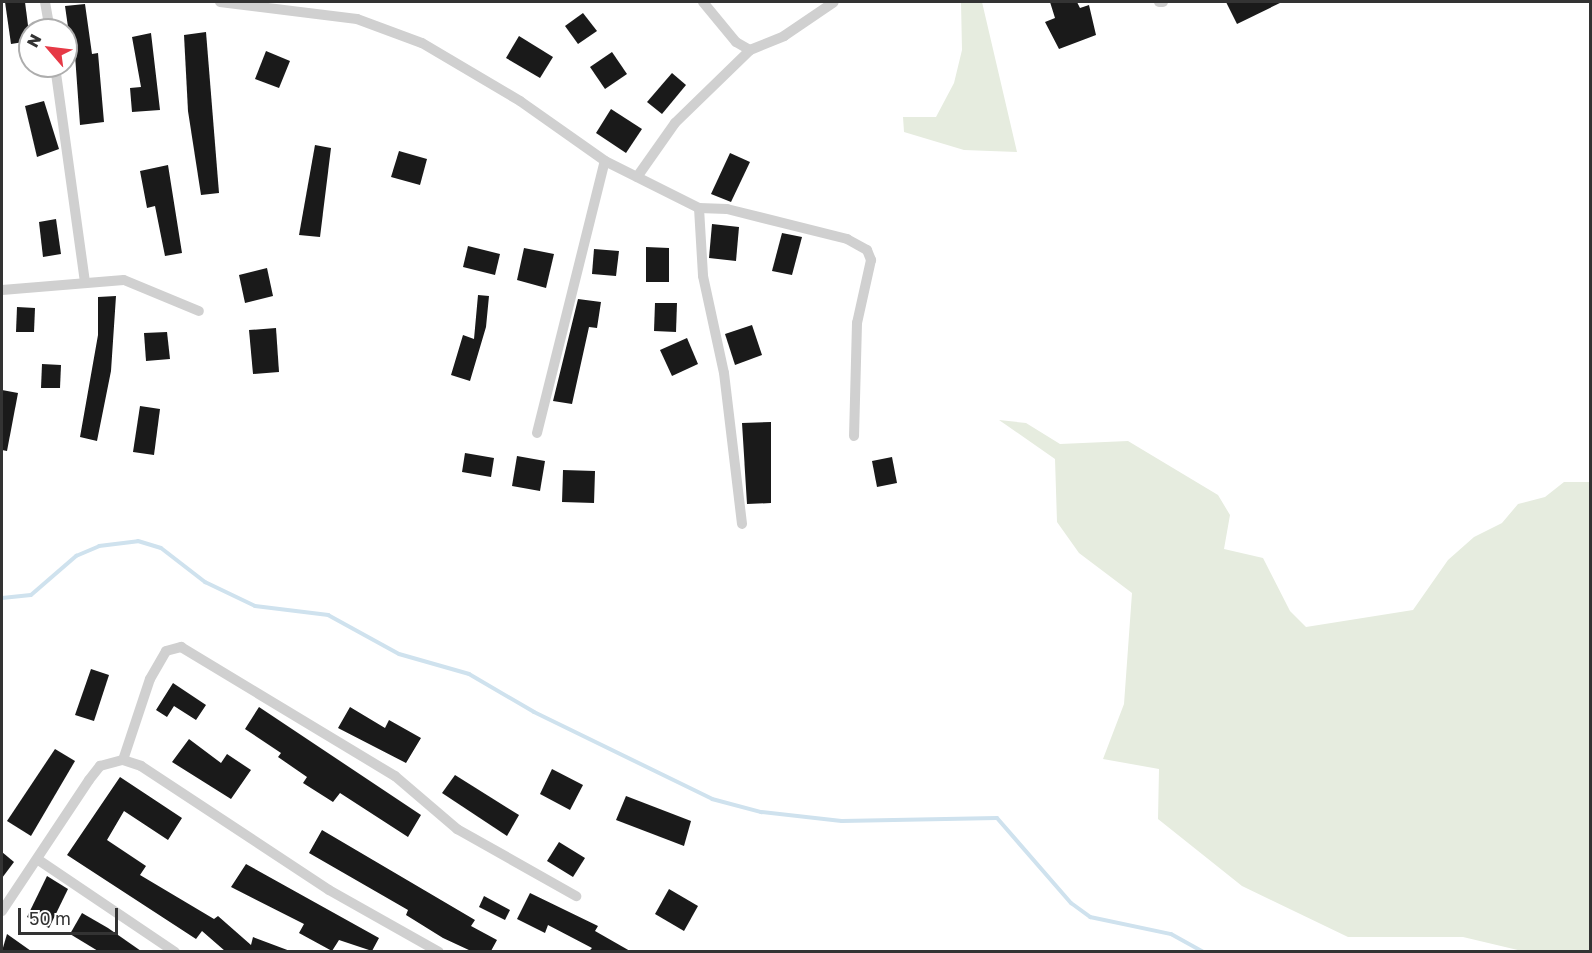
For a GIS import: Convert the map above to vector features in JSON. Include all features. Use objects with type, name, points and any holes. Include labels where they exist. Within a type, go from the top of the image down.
[{"type":"street","points":[[45,2],[48,18]]},
{"type":"street","points":[[220,2],[295,7],[357,19],[422,43],[520,101],[605,161],[699,208],[727,209],[847,238],[867,250],[871,260],[857,323],[854,436]]},
{"type":"street","points":[[703,2],[736,42],[750,50]]},
{"type":"street","points":[[637,177],[675,123],[750,50],[784,36],[834,2]]},
{"type":"street","points":[[58,78],[85,281]]},
{"type":"street","points":[[537,433],[605,161]]},
{"type":"street","points":[[699,208],[703,276],[724,373],[742,524]]},
{"type":"street","points":[[2,290],[85,281],[134,282],[199,310]]},
{"type":"street","points":[[123,760],[150,679],[166,651],[181,647],[394,776],[465,834],[576,896]]},
{"type":"street","points":[[2,911],[40,861],[89,780],[100,766],[123,760],[141,766],[329,890],[439,951]]},
{"type":"street","points":[[40,861],[175,951]]},
{"type":"shaded area","points":[[961,2],[982,2],[1017,152],[964,150],[904,132],[903,117],[936,117],[954,83],[962,50]]},
{"type":"shaded area","points":[[999,420],[1026,423],[1060,444],[1128,441],[1218,495],[1230,515],[1224,549],[1263,558],[1290,611],[1306,627],[1413,610],[1448,560],[1474,537],[1502,523],[1518,504],[1545,497],[1564,482],[1590,482],[1590,951],[1522,951],[1463,937],[1348,937],[1242,886],[1158,819],[1159,769],[1103,759],[1124,704],[1132,593],[1079,553],[1057,522],[1055,459]]},
{"type":"building","points":[[5,2],[25,2],[27,18],[18,18],[18,43],[11,44]]},
{"type":"building","points":[[1050,2],[1077,2],[1080,8],[1089,5],[1096,35],[1059,49],[1045,22],[1055,18]]},
{"type":"building","points":[[1226,2],[1282,2],[1237,24]]},
{"type":"building","points":[[85,4],[92,54],[98,53],[104,122],[80,125],[77,78],[78,18],[67,18],[65,6]]},
{"type":"building","points":[[583,13],[597,31],[578,44],[565,26]]},
{"type":"building","points":[[206,32],[219,193],[201,195],[188,111],[184,35]]},
{"type":"building","points":[[151,33],[160,110],[132,112],[130,88],[141,87],[132,37]]},
{"type":"building","points":[[519,36],[553,57],[540,78],[506,58]]},
{"type":"building","points":[[266,51],[290,61],[279,88],[255,79]]},
{"type":"building","points":[[612,52],[627,74],[605,89],[590,67]]},
{"type":"building","points":[[672,73],[686,85],[662,114],[647,102]]},
{"type":"building","points":[[44,101],[59,149],[37,157],[25,106]]},
{"type":"building","points":[[611,109],[642,129],[626,153],[596,133]]},
{"type":"building","points":[[315,145],[331,148],[320,237],[299,235]]},
{"type":"building","points":[[399,151],[427,159],[420,185],[391,177]]},
{"type":"building","points":[[730,153],[750,162],[731,202],[711,194]]},
{"type":"building","points":[[168,165],[182,253],[165,256],[155,206],[147,208],[140,171]]},
{"type":"building","points":[[56,219],[61,254],[43,257],[39,222]]},
{"type":"building","points":[[712,224],[739,227],[736,261],[709,258]]},
{"type":"building","points":[[782,233],[802,237],[792,275],[772,271]]},
{"type":"building","points":[[468,246],[500,254],[495,275],[463,267]]},
{"type":"building","points":[[646,247],[669,248],[669,282],[646,282]]},
{"type":"building","points":[[524,248],[554,254],[546,288],[517,280]]},
{"type":"building","points":[[594,249],[619,251],[616,276],[592,274]]},
{"type":"building","points":[[267,268],[273,296],[245,303],[239,275]]},
{"type":"building","points":[[478,295],[489,296],[486,327],[470,381],[451,375],[463,335],[474,339]]},
{"type":"building","points":[[116,296],[111,371],[97,441],[80,437],[98,335],[98,297]]},
{"type":"building","points":[[578,299],[601,302],[597,328],[589,327],[572,404],[553,401]]},
{"type":"building","points":[[655,303],[677,303],[676,332],[654,331]]},
{"type":"building","points":[[17,307],[35,308],[34,332],[16,332]]},
{"type":"building","points":[[752,325],[762,355],[735,365],[725,334]]},
{"type":"building","points":[[276,328],[279,372],[253,374],[249,330]]},
{"type":"building","points":[[167,332],[170,359],[146,361],[144,333]]},
{"type":"building","points":[[687,338],[698,364],[672,376],[660,350]]},
{"type":"building","points":[[42,364],[61,365],[60,388],[41,388]]},
{"type":"building","points":[[2,390],[18,393],[7,451],[2,450]]},
{"type":"building","points":[[140,406],[160,409],[154,455],[133,452]]},
{"type":"building","points":[[771,422],[771,503],[747,504],[742,423]]},
{"type":"building","points":[[465,453],[494,458],[491,477],[462,472]]},
{"type":"building","points":[[517,456],[545,461],[540,491],[512,486]]},
{"type":"building","points":[[892,457],[897,483],[877,487],[872,461]]},
{"type":"building","points":[[563,470],[595,471],[594,503],[562,502]]},
{"type":"building","points":[[91,669],[109,675],[94,721],[75,715]]},
{"type":"building","points":[[173,683],[206,705],[196,720],[174,706],[167,717],[156,710]]},
{"type":"building","points":[[259,707],[421,815],[408,837],[340,793],[333,802],[303,783],[307,777],[278,757],[281,753],[245,729]]},
{"type":"building","points":[[350,707],[385,728],[389,720],[421,738],[406,763],[338,728]]},
{"type":"building","points":[[189,739],[221,763],[227,754],[251,770],[231,799],[172,762]]},
{"type":"building","points":[[55,749],[75,761],[31,836],[7,821]]},
{"type":"building","points":[[552,769],[583,785],[570,810],[540,794]]},
{"type":"building","points":[[455,775],[519,815],[507,836],[442,793]]},
{"type":"building","points":[[120,777],[182,818],[168,840],[124,811],[107,840],[146,866],[140,875],[214,919],[218,916],[251,945],[253,937],[290,951],[225,951],[202,931],[196,939],[67,855]]},
{"type":"building","points":[[626,796],[691,821],[684,846],[616,820]]},
{"type":"building","points":[[322,830],[475,920],[471,926],[497,940],[491,951],[471,951],[443,938],[406,915],[408,910],[309,853]]},
{"type":"building","points":[[559,842],[585,858],[573,877],[547,861]]},
{"type":"building","points":[[2,852],[14,862],[2,878]]},
{"type":"building","points":[[246,864],[379,938],[372,951],[339,940],[332,951],[299,933],[304,924],[231,887]]},
{"type":"building","points":[[47,876],[68,889],[49,928],[27,917]]},
{"type":"building","points":[[669,889],[698,906],[684,931],[655,914]]},
{"type":"building","points":[[530,893],[598,926],[595,931],[630,951],[589,951],[592,948],[548,925],[545,933],[517,919]]},
{"type":"building","points":[[484,896],[510,910],[505,920],[479,907]]},
{"type":"building","points":[[82,913],[141,951],[98,951],[70,934]]},
{"type":"building","points":[[7,934],[31,951],[2,951]]},
{"type":"waterway","points":[[2,598],[31,595],[76,556],[99,546],[138,541],[161,548],[205,582],[255,606],[328,615],[399,654],[469,674],[534,712],[712,799],[761,812],[842,821],[997,818],[1071,903],[1090,917],[1171,934],[1203,952]]}]
